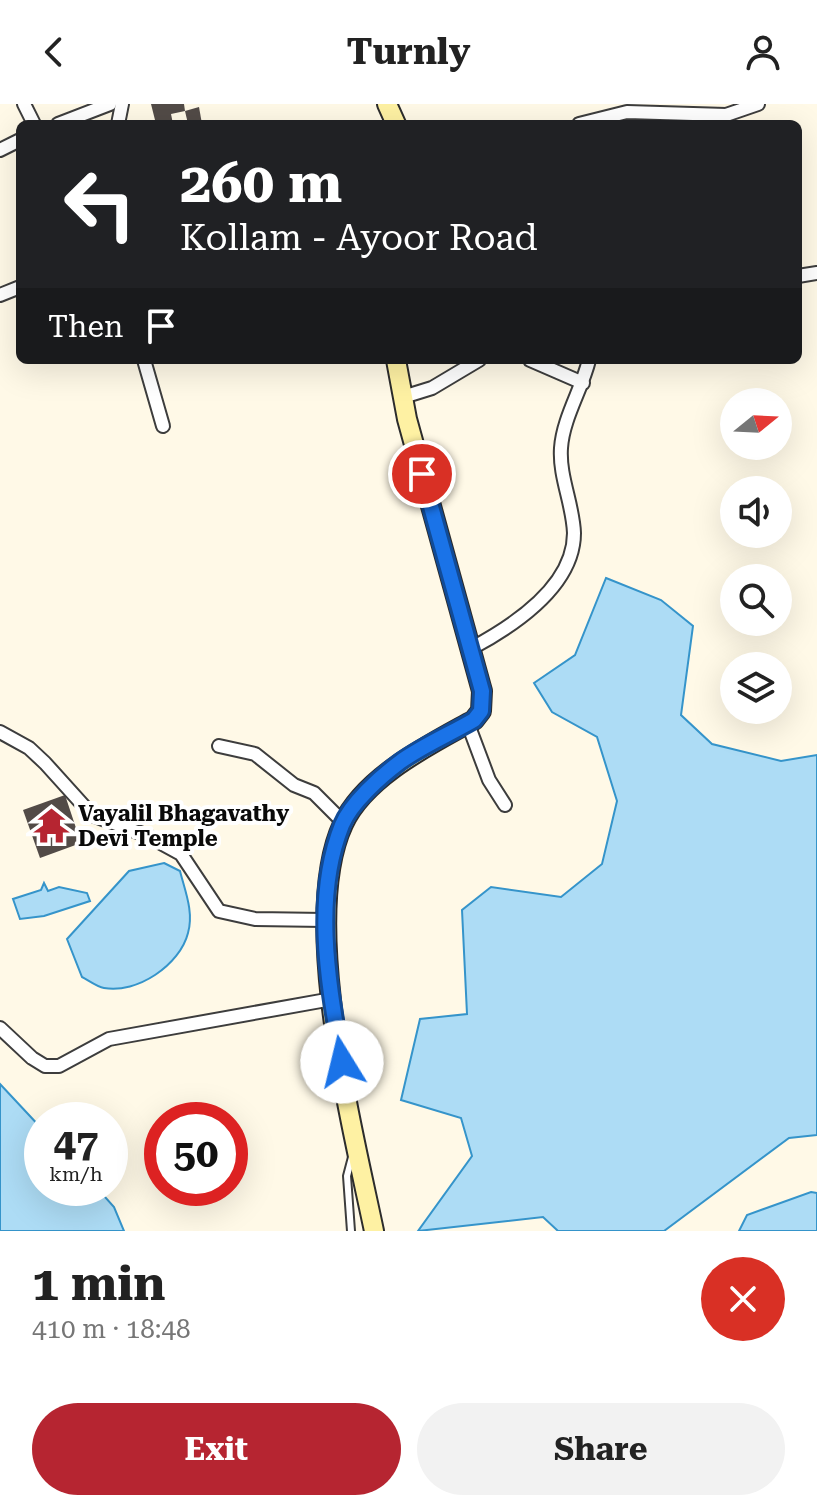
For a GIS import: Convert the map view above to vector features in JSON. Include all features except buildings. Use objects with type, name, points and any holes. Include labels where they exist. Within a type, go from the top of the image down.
[{"type":"main road","points":[[374,1231],[356,1147],[332,999],[325,920],[343,822],[367,793],[400,762],[468,724],[481,711],[482,701],[472,648],[403,397],[397,364]]},
{"type":"street","points":[[68,120],[110,104]]},
{"type":"street","points":[[592,120],[614,113],[727,119],[758,104]]},
{"type":"street","points":[[145,364],[163,426]]},
{"type":"street","points":[[403,397],[445,382],[473,364]]},
{"type":"street","points":[[539,364],[583,383]]},
{"type":"street","points":[[472,648],[498,634],[531,609],[557,581],[571,555],[574,533],[561,449],[588,364]]},
{"type":"street","points":[[468,724],[489,780],[505,805]]},
{"type":"street","points":[[0,732],[29,748],[92,815],[148,836],[181,854],[219,911],[255,919],[325,920]]},
{"type":"street","points":[[219,746],[255,754],[287,780],[314,793],[343,822]]},
{"type":"street","points":[[0,1028],[32,1058],[45,1066],[59,1066],[109,1039],[332,999]]},
{"type":"lane","points":[[351,1231],[347,1176],[356,1147]]},
{"type":"water","points":[[606,578],[661,600],[693,626],[681,715],[712,744],[781,761],[817,755],[817,1135],[789,1138],[664,1231],[558,1231],[543,1217],[418,1231],[472,1156],[461,1118],[401,1100],[420,1019],[467,1014],[462,910],[491,887],[561,897],[602,864],[617,801],[597,737],[552,712],[534,683],[575,655]]},
{"type":"water","points":[[164,863],[180,871],[189,909],[188,933],[176,956],[143,982],[117,989],[104,988],[82,977],[67,939],[129,871]]},
{"type":"water","points":[[44,883],[48,891],[59,887],[87,893],[90,901],[44,916],[20,919],[13,899],[41,890]]},
{"type":"water","points":[[0,1084],[24,1110],[24,1206],[113,1206],[124,1231],[0,1231]]},
{"type":"water","points":[[811,1192],[817,1193],[817,1231],[739,1231],[747,1215]]},
{"type":"place","name":"Vayalil Bhagavathy Devi Temple","points":[[52,826]]},
{"type":"route","points":[[342,1062],[330,988],[325,920],[343,822],[367,793],[400,762],[474,720],[481,711],[482,691],[472,648],[422,474]]}]
